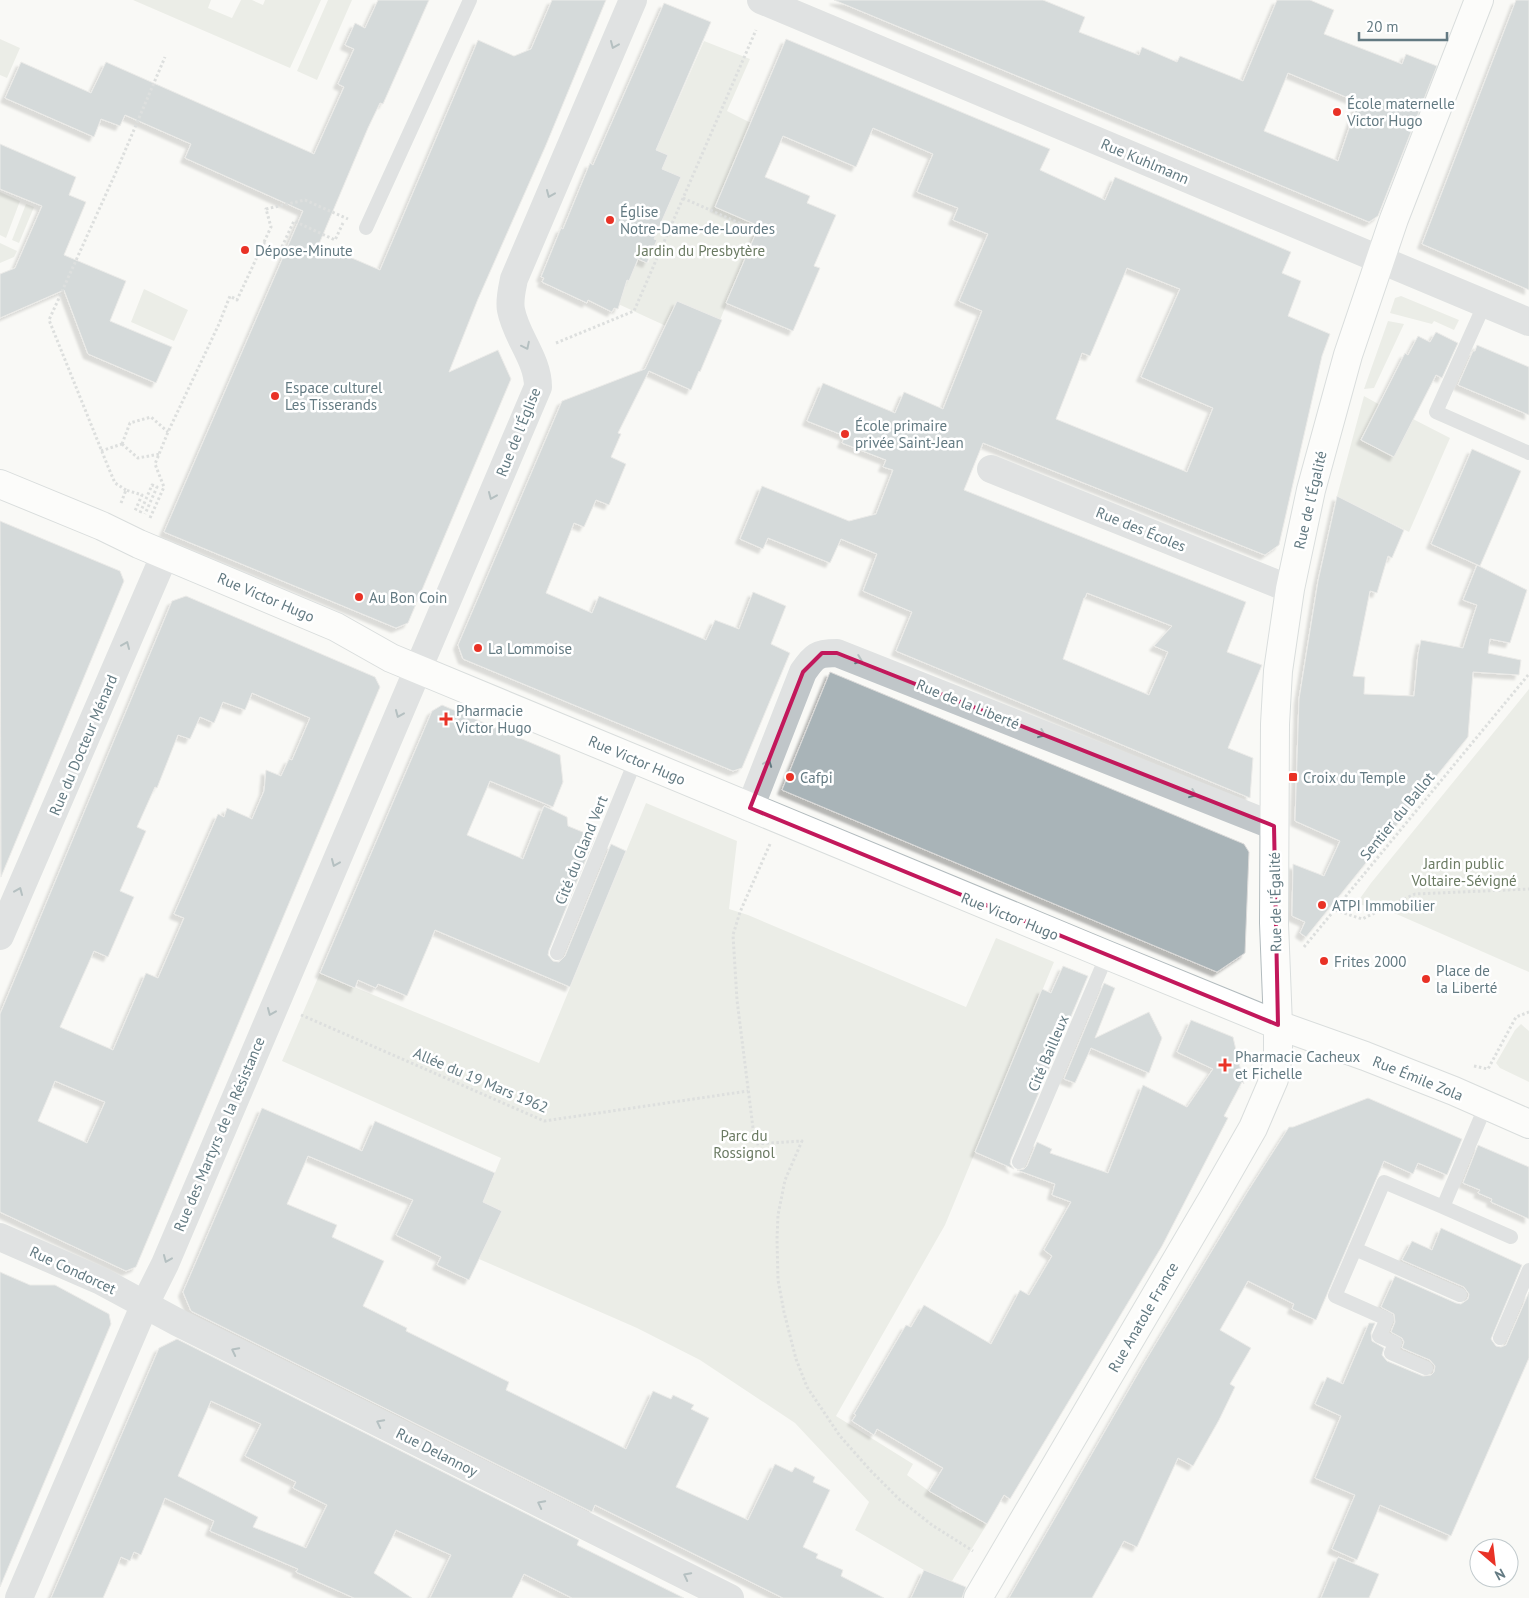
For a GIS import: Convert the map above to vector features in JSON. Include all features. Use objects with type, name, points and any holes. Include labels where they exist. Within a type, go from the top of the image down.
[{"type":"street","name":"Rue de l'Église","points":[[419,669],[538,387],[538,376],[530,354],[515,324],[511,309],[514,279],[633,0]]},
{"type":"street","name":"Rue de l'Égalité","points":[[1278,1025],[1274,724],[1278,671],[1290,589],[1311,490],[1335,399],[1380,260],[1479,0]]},
{"type":"street","name":"Rue Kuhlmann","points":[[760,12],[1380,260],[1529,322]]},
{"type":"street","name":"Rue des Écoles","points":[[992,469],[1290,589]]},
{"type":"street","name":"Rue Victor Hugo","points":[[0,484],[336,627],[391,658],[1278,1025]]},
{"type":"street","name":"Rue du Docteur Ménard","points":[[0,936],[165,554]]},
{"type":"street","name":"Rue de la Liberté","points":[[750,808],[802,672],[812,659],[822,653],[837,653],[1274,826]]},
{"type":"street","name":"Rue des Martyrs de la Résistance","points":[[19,1598],[419,669]]},
{"type":"street","name":"Rue Émile Zola","points":[[1278,1025],[1365,1056],[1529,1124]]},
{"type":"street","name":"Rue Anatole France","points":[[978,1598],[1253,1128],[1274,1080],[1278,1056],[1278,1025]]},
{"type":"street","name":"Rue Condorcet","points":[[0,1237],[101,1281],[145,1304]]},
{"type":"street","name":"Rue Delannoy","points":[[145,1304],[194,1331],[730,1598]]},
{"type":"lane","points":[[366,228],[470,0]]},
{"type":"lane","points":[[1485,304],[1436,412],[1529,453]]},
{"type":"lane","name":"Cité du Gland Vert","points":[[557,952],[636,759]]},
{"type":"lane","name":"Cité Bailleux","points":[[1019,1162],[1107,955]]},
{"type":"lane","points":[[1442,1207],[1486,1105]]},
{"type":"lane","points":[[1426,1368],[1391,1353],[1395,1343],[1379,1336],[1387,1319],[1335,1296],[1384,1182],[1511,1237]]},
{"type":"lane","points":[[1355,1249],[1460,1295]]},
{"type":"lane","points":[[1500,1338],[1529,1270]]},
{"type":"path","points":[[530,354],[634,311],[760,12]]},
{"type":"path","points":[[165,57],[116,172],[49,320],[115,482],[126,490],[142,495],[133,515],[139,517],[152,485],[157,487],[144,519],[149,521],[164,487],[155,464],[230,296],[237,300],[271,227],[266,209],[305,200],[366,228]]},
{"type":"path","points":[[683,198],[757,230]]},
{"type":"path","points":[[280,251],[294,221],[336,240],[346,218]]},
{"type":"path","points":[[263,243],[285,253]]},
{"type":"path","points":[[101,451],[122,444],[130,424],[151,418],[168,432]]},
{"type":"path","points":[[122,444],[138,458],[160,454]]},
{"type":"path","points":[[114,504],[120,506],[126,490]]},
{"type":"path","name":"Sentier du Ballot","points":[[1276,957],[1296,957],[1529,674]]},
{"type":"path","points":[[780,820],[740,912],[733,935],[737,1000],[755,1144],[802,1141],[785,1180],[778,1215],[777,1248],[778,1280],[796,1359],[807,1387],[840,1436],[899,1499],[932,1525],[971,1550],[1000,1561]]},
{"type":"path","points":[[1335,910],[1362,919],[1415,894],[1529,889]]},
{"type":"path","name":"Allée du 19 Mars 1962","points":[[274,1003],[544,1121],[748,1091]]},
{"type":"path","points":[[1472,1066],[1488,1069],[1516,1017],[1529,1012]]},
{"type":"highlighted area","points":[[822,653],[837,653],[1274,826],[1278,1025],[1107,955],[750,808],[803,672]]},
{"type":"green space","points":[[133,0],[211,0],[208,8],[232,18],[241,0],[252,0],[263,5],[265,0],[321,0],[290,68]]},
{"type":"green space","points":[[328,0],[352,0],[317,80],[297,71]]},
{"type":"green space","points":[[0,39],[20,48],[7,78],[0,75]]},
{"type":"green space","name":"Jardin du Presbytère","points":[[704,41],[750,59],[727,111],[751,123],[715,207],[759,226],[720,320],[677,301],[666,326],[616,303],[621,299],[622,296],[619,295],[626,279],[629,281],[633,262],[636,264],[638,260],[635,258],[648,263],[657,240],[645,235],[680,177],[662,169],[668,155],[656,150]]},
{"type":"green space","points":[[0,192],[20,201],[6,238],[0,235]]},
{"type":"green space","points":[[26,204],[34,207],[19,243],[12,240]]},
{"type":"green space","points":[[0,243],[17,251],[14,257],[0,263]]},
{"type":"green space","points":[[144,289],[188,310],[174,341],[131,322]]},
{"type":"green space","points":[[1401,296],[1459,320],[1454,330],[1434,321],[1432,324],[1390,313],[1395,298]]},
{"type":"green space","points":[[1388,321],[1404,324],[1374,388],[1364,389]]},
{"type":"green space","points":[[1364,396],[1382,406],[1370,429],[1367,428],[1360,440],[1393,457],[1413,419],[1450,438],[1409,532],[1337,496]]},
{"type":"green space","name":"Jardin public Voltaire-Sévigné","points":[[1529,689],[1529,972],[1385,909],[1356,904]]},
{"type":"green space","name":"Parc du Rossignol","points":[[646,803],[737,841],[729,909],[748,915],[966,1007],[996,938],[1054,962],[945,1225],[836,1416],[913,1464],[907,1475],[929,1491],[952,1504],[951,1507],[961,1513],[963,1511],[987,1524],[952,1581],[924,1570],[855,1530],[869,1502],[795,1423],[700,1360],[637,1328],[479,1259],[502,1211],[483,1202],[501,1158],[282,1061],[320,973],[539,1063]]},
{"type":"green space","points":[[1521,1024],[1529,1031],[1529,1082],[1500,1068],[1496,1063],[1515,1030]]},
{"type":"building","points":[[378,0],[429,0],[383,104],[380,103],[368,128],[319,244],[380,270],[478,40],[514,56],[531,49],[552,0],[606,0],[546,145],[478,299],[449,372],[498,350],[511,379],[408,623],[396,628],[164,532],[303,211],[185,158],[191,144],[125,115],[120,126],[101,119],[94,137],[5,98],[21,62],[91,93],[106,62],[314,154],[344,87],[338,84],[354,49],[345,45],[355,23],[365,28]]},
{"type":"building","points":[[834,0],[1043,0],[1085,17],[1079,32],[1139,55],[1142,47],[1177,62],[1180,56],[1243,81],[1277,0],[1310,0],[1334,10],[1324,34],[1402,64],[1406,54],[1437,66],[1378,216],[1369,222]],"holes":[[[1288,73],[1358,102],[1338,161],[1264,131]]]},
{"type":"building","points":[[1516,0],[1529,0],[1529,290],[1422,244]]},
{"type":"building","name":"Église Notre-Dame-de-Lourdes","points":[[664,3],[711,22],[656,150],[668,155],[662,169],[681,177],[654,239],[657,240],[647,263],[638,259],[629,281],[627,280],[618,309],[614,308],[612,312],[588,300],[587,303],[542,282],[544,278],[541,277],[590,163],[593,165]]},
{"type":"building","points":[[786,39],[1050,149],[1040,170],[1105,200],[1115,177],[1291,252],[1282,273],[1301,281],[1288,316],[1330,334],[1322,356],[1279,545],[1265,555],[983,443],[964,490],[1246,602],[1227,652],[1262,665],[1228,748],[1253,758],[1250,798],[896,651],[912,612],[863,591],[877,554],[841,539],[830,563],[768,538],[763,549],[740,539],[762,486],[849,521],[876,514],[893,470],[883,467],[886,460],[842,443],[845,436],[807,421],[823,383],[895,413],[904,392],[943,409],[982,311],[959,301],[988,234],[953,220],[958,208],[917,192],[933,154],[873,128],[856,167],[783,136],[765,177],[810,196],[807,203],[836,215],[814,266],[820,268],[793,331],[726,303],[759,226],[715,207]],"holes":[[[1127,268],[1180,289],[1141,377],[1213,408],[1187,472],[1056,419],[1082,353],[1090,356]],[[1087,593],[1172,626],[1154,646],[1168,652],[1149,695],[1063,659]]]},
{"type":"building","points":[[0,144],[76,177],[69,195],[86,202],[64,255],[126,281],[110,321],[172,347],[156,383],[88,354],[64,290],[0,318],[0,274],[15,268],[42,206],[0,189]]},
{"type":"building","points":[[677,301],[722,320],[700,372],[691,390],[649,371],[618,433],[621,434],[611,457],[626,464],[609,505],[596,500],[584,527],[574,523],[546,593],[592,613],[599,596],[706,640],[715,620],[739,629],[753,592],[786,606],[771,644],[790,653],[742,768],[733,771],[463,659],[458,645],[562,401],[645,369]]},
{"type":"building","points":[[1436,332],[1458,343],[1442,378],[1436,375],[1394,457],[1361,440],[1405,353],[1408,355],[1418,336],[1430,342]]},
{"type":"building","points":[[1477,345],[1529,367],[1529,415],[1458,385]]},
{"type":"building","points":[[1472,449],[1521,471],[1480,566],[1431,544]]},
{"type":"building","points":[[1337,496],[1404,530],[1392,558],[1388,556],[1377,593],[1370,591],[1353,676],[1365,677],[1364,694],[1414,696],[1421,640],[1463,648],[1477,605],[1463,600],[1477,565],[1527,590],[1510,643],[1490,639],[1488,653],[1521,660],[1519,675],[1473,672],[1468,737],[1306,937],[1300,933],[1305,922],[1292,916],[1293,864],[1324,876],[1340,841],[1295,821],[1299,699],[1318,581]]},
{"type":"building","points":[[0,521],[120,571],[124,581],[1,877]]},
{"type":"building","points":[[186,596],[375,677],[380,687],[136,1267],[126,1271],[0,1212],[0,1014],[172,601]],"holes":[[[252,693],[310,718],[292,760],[289,759],[281,776],[266,770],[264,791],[252,819],[227,808],[224,817],[218,814],[174,914],[184,918],[158,978],[146,973],[113,1050],[60,1027],[94,951],[108,957],[134,897],[120,891],[146,831],[137,827],[155,787],[157,788],[178,735],[190,739],[200,717],[214,723],[223,702],[245,710]],[[55,1081],[105,1102],[87,1143],[38,1121]]]},
{"type":"building","points":[[830,672],[1244,844],[1249,852],[1245,953],[1217,972],[782,790]]},
{"type":"building","points":[[442,705],[560,755],[563,782],[553,807],[490,781],[467,835],[523,859],[544,806],[567,817],[568,826],[595,837],[549,950],[548,955],[553,961],[559,962],[565,956],[611,844],[626,851],[570,987],[435,930],[407,996],[378,984],[376,988],[358,980],[355,988],[320,973],[432,711]]},
{"type":"building","points":[[1063,966],[1088,976],[1011,1159],[1010,1164],[1014,1169],[975,1152],[1042,989],[1051,993]]},
{"type":"building","points":[[1104,983],[1115,988],[1095,1038],[1149,1012],[1162,1038],[1149,1073],[1091,1048],[1075,1083],[1064,1079]]},
{"type":"building","points":[[1191,1020],[1233,1037],[1244,1084],[1242,1082],[1224,1116],[1228,1118],[1162,1246],[1010,1499],[1004,1495],[987,1524],[929,1491],[943,1468],[877,1429],[874,1435],[852,1421],[856,1415],[854,1414],[906,1325],[911,1327],[924,1305],[991,1344],[1020,1290],[1029,1295],[1052,1256],[1044,1250],[1071,1202],[1052,1195],[1055,1184],[1017,1170],[1024,1169],[1027,1166],[1037,1142],[1052,1149],[1050,1153],[1108,1173],[1143,1085],[1187,1107],[1213,1069],[1177,1052]]},
{"type":"building","points":[[1368,1098],[1462,1139],[1447,1175],[1418,1163],[1413,1174],[1384,1161],[1316,1320],[1292,1309],[1294,1304],[1248,1281],[1220,1330],[1251,1348],[1230,1384],[1235,1387],[1193,1466],[1178,1458],[1137,1547],[1124,1541],[1092,1598],[1009,1598],[1143,1365],[1289,1127]]},
{"type":"building","points":[[262,1108],[362,1151],[375,1121],[495,1173],[483,1202],[502,1211],[469,1280],[437,1265],[441,1257],[396,1235],[413,1200],[308,1156],[287,1204],[337,1225],[332,1237],[384,1261],[363,1306],[407,1328],[406,1331],[509,1382],[506,1390],[626,1449],[653,1391],[671,1399],[673,1395],[694,1405],[691,1409],[709,1418],[676,1487],[748,1520],[775,1464],[792,1472],[795,1467],[815,1477],[813,1482],[830,1490],[803,1547],[818,1554],[816,1558],[843,1570],[841,1576],[884,1598],[783,1598],[595,1505],[592,1512],[191,1311],[183,1292]]},
{"type":"building","points":[[1478,1145],[1529,1167],[1529,1219],[1491,1202],[1492,1199],[1478,1193],[1480,1190],[1463,1183]]},
{"type":"building","points":[[1441,1228],[1522,1265],[1491,1339],[1496,1346],[1506,1345],[1529,1292],[1529,1358],[1451,1536],[1380,1505],[1357,1560],[1332,1549],[1355,1495],[1315,1478],[1341,1416],[1315,1404],[1327,1377],[1343,1384],[1369,1323],[1375,1323],[1371,1333],[1372,1341],[1384,1348],[1382,1355],[1387,1361],[1423,1376],[1431,1375],[1434,1372],[1435,1366],[1430,1360],[1402,1348],[1404,1342],[1402,1338],[1391,1332],[1395,1322],[1394,1314],[1381,1307],[1395,1276],[1456,1303],[1461,1304],[1468,1299],[1469,1294],[1464,1287],[1402,1260],[1412,1241],[1432,1250]]},
{"type":"building","points":[[0,1272],[30,1285],[55,1285],[109,1314],[111,1324],[0,1587]]},
{"type":"building","points":[[177,1339],[579,1540],[577,1545],[684,1598],[572,1598],[524,1574],[512,1598],[430,1598],[451,1555],[396,1530],[374,1573],[412,1598],[354,1598],[296,1572],[298,1569],[210,1531],[214,1521],[165,1498],[141,1555],[134,1552],[130,1561],[121,1557],[103,1598],[51,1598],[159,1348]],"holes":[[[211,1401],[261,1424],[245,1456],[296,1482],[293,1488],[327,1505],[306,1548],[253,1527],[258,1517],[178,1476]]]},
{"type":"building","points":[[1338,1557],[1379,1574],[1369,1598],[1321,1598]]},
{"type":"building","points":[[924,1570],[966,1587],[962,1598],[911,1598]]},
{"type":"place","name":"École maternelle Victor Hugo","points":[[1337,112]]},
{"type":"place","name":"Église Notre-Dame-de-Lourdes","points":[[610,220]]},
{"type":"place","name":"Dépose-Minute","points":[[245,250]]},
{"type":"place","name":"Espace culturel Les Tisserands","points":[[275,396]]},
{"type":"place","name":"École primaire privée Saint-Jean","points":[[845,434]]},
{"type":"place","name":"Au Bon Coin","points":[[359,597]]},
{"type":"place","name":"La Lommoise","points":[[478,648]]},
{"type":"place","name":"Pharmacie Victor Hugo","points":[[446,719]]},
{"type":"place","name":"Cafpi","points":[[790,777]]},
{"type":"place","name":"Croix du Temple","points":[[1293,777]]},
{"type":"place","name":"ATPI Immobilier","points":[[1322,905]]},
{"type":"place","name":"Frites 2000","points":[[1324,961]]},
{"type":"place","name":"Place de la Liberté","points":[[1426,979]]},
{"type":"place","name":"Pharmacie Cacheux et Fichelle","points":[[1225,1065]]}]
